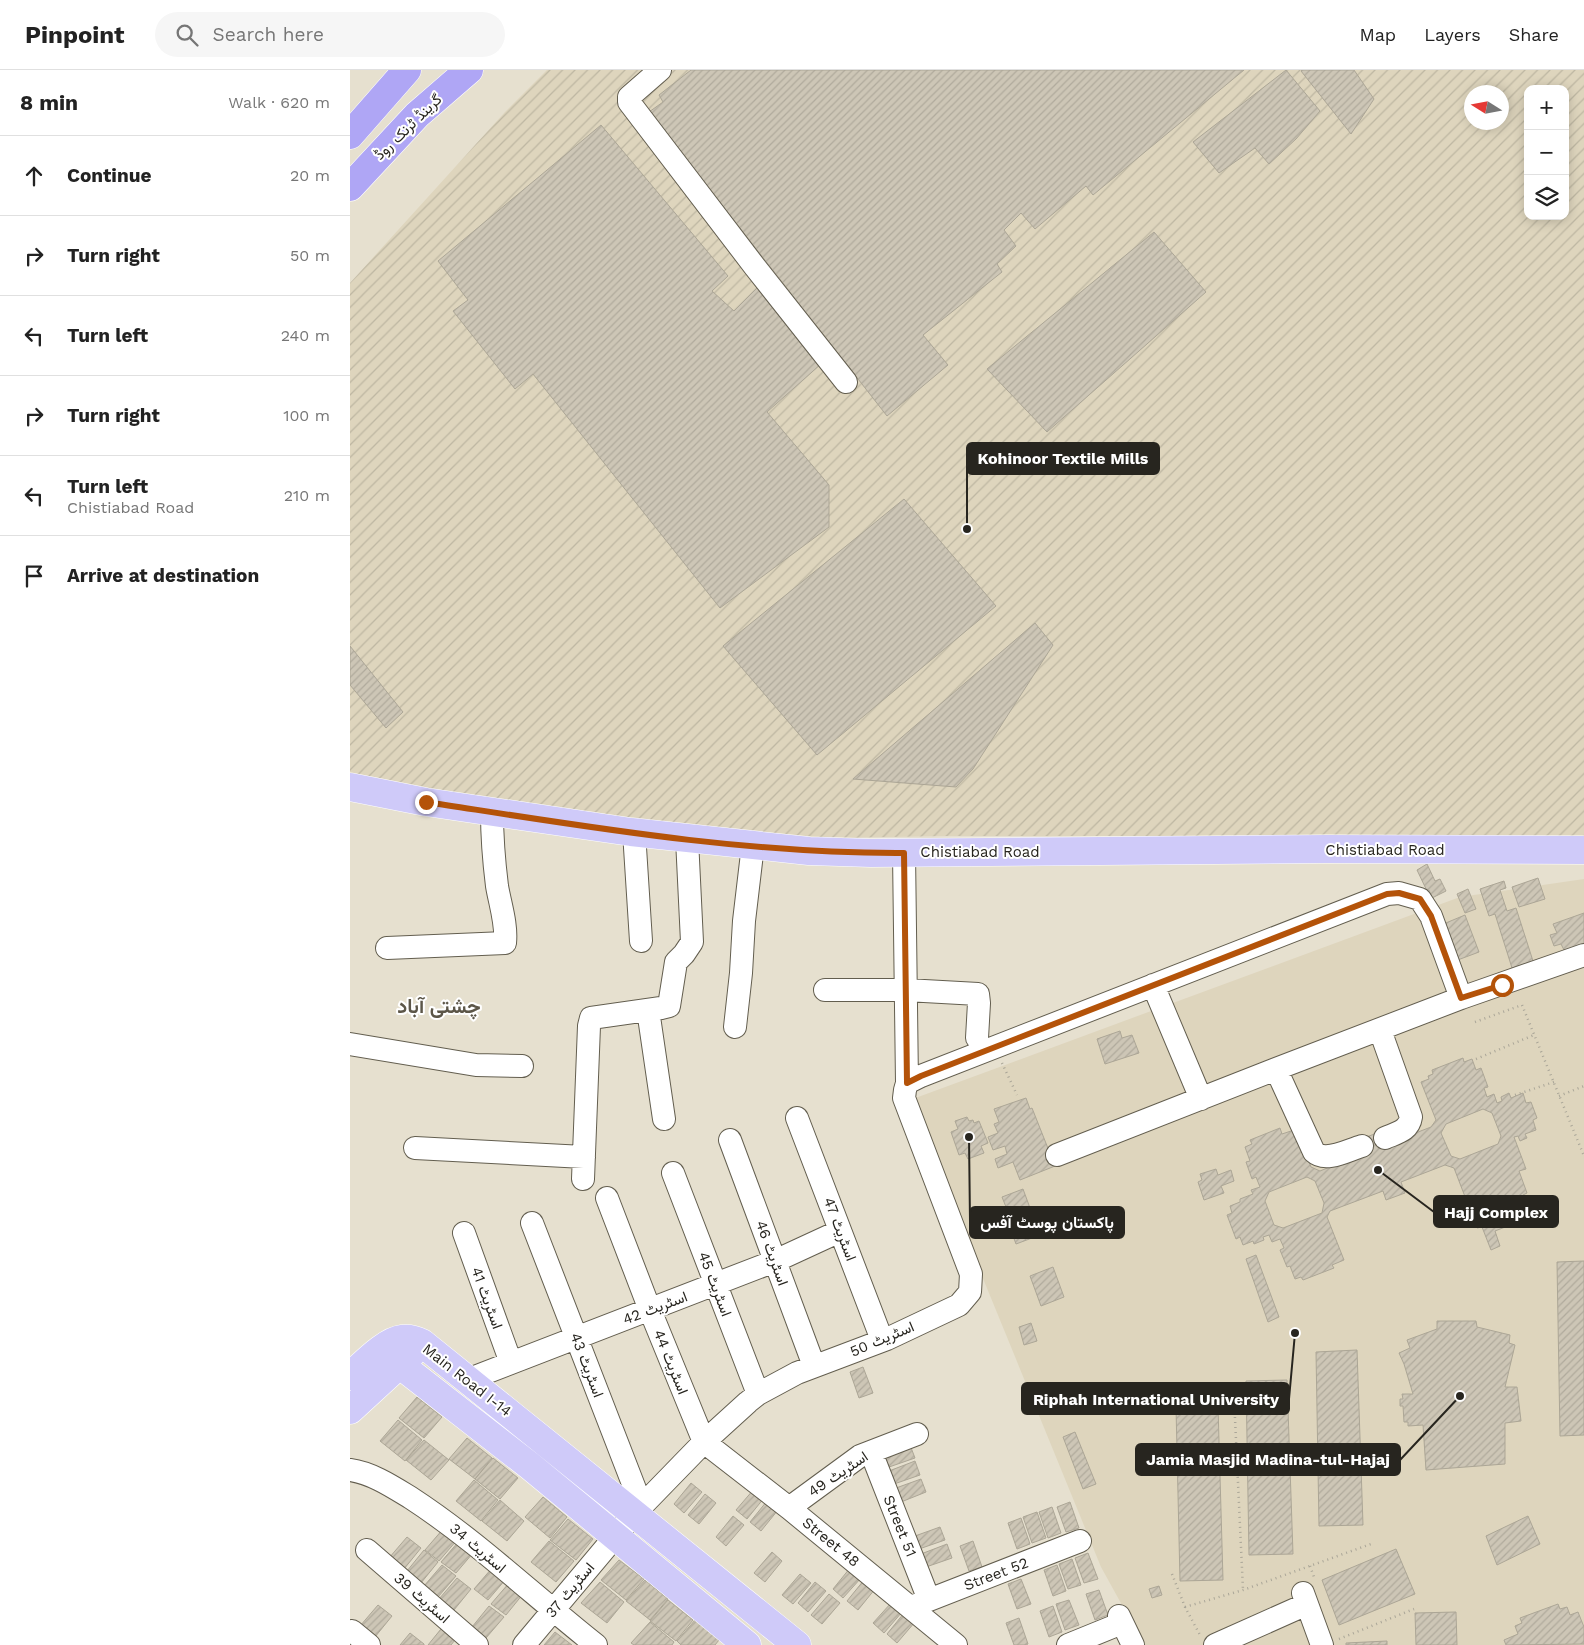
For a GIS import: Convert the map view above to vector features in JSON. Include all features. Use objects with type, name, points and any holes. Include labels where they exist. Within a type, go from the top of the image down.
[{"type":"highway","points":[[350,135],[407,70]]},
{"type":"highway","points":[[417,115],[458,70]]},
{"type":"highway","name":"گرینڈ ٹرنک روڈ","points":[[350,187],[417,115],[469,70]]},
{"type":"main road","name":"Chistiabad Road","points":[[350,786],[426,802],[492,812],[687,839],[810,851],[904,853],[1326,849],[1584,850]]},
{"type":"main road","name":"Main Road I-14","points":[[747,1645],[530,1466],[390,1357],[422,1343],[571,1461],[638,1511],[797,1645]]},
{"type":"main road","points":[[350,1376],[390,1357]]},
{"type":"main road","points":[[350,1410],[390,1357]]},
{"type":"street","points":[[660,70],[629,97],[629,102],[761,275],[846,382]]},
{"type":"street","points":[[387,948],[505,943],[504,919],[496,876],[492,812]]},
{"type":"street","points":[[634,832],[641,941]]},
{"type":"street","points":[[415,1148],[583,1168],[589,1026],[591,1018],[669,1006],[676,962],[692,942],[687,839]]},
{"type":"street","points":[[735,1027],[753,845]]},
{"type":"street","points":[[904,853],[906,1090]]},
{"type":"street","points":[[906,1090],[914,1079],[986,1042],[1153,985],[1387,894],[1399,893],[1420,899],[1431,916],[1461,998]]},
{"type":"street","points":[[1057,1155],[1461,998],[1584,955]]},
{"type":"street","points":[[1153,985],[1201,1100]]},
{"type":"street","points":[[825,990],[906,990],[978,994],[986,1042]]},
{"type":"street","points":[[648,1010],[664,1119]]},
{"type":"street","points":[[1380,1030],[1411,1117],[1407,1127],[1385,1138]]},
{"type":"street","points":[[350,1044],[476,1065],[522,1066]]},
{"type":"street","points":[[1276,1069],[1314,1152],[1318,1156],[1331,1156],[1362,1146]]},
{"type":"street","name":"اسٹریٹ 50","points":[[638,1511],[704,1442],[758,1394],[797,1373],[882,1340],[959,1305],[970,1292],[971,1274],[906,1090]]},
{"type":"street","name":"اسٹریٹ 47","points":[[797,1118],[882,1340]]},
{"type":"street","name":"اسٹریٹ 46","points":[[730,1140],[814,1366]]},
{"type":"street","name":"اسٹریٹ 45","points":[[673,1173],[714,1284],[758,1394]]},
{"type":"street","name":"اسٹریٹ 44","points":[[607,1198],[704,1442]]},
{"type":"street","name":"اسٹریٹ 43","points":[[532,1222],[577,1338],[638,1511]]},
{"type":"street","name":"اسٹریٹ 42","points":[[468,1380],[775,1261],[840,1231]]},
{"type":"street","name":"اسٹریٹ 41","points":[[464,1233],[511,1363]]},
{"type":"street","name":"اسٹریٹ 49","points":[[789,1508],[860,1456],[917,1434]]},
{"type":"street","name":"Street 48","points":[[704,1442],[789,1508],[920,1604],[956,1645]]},
{"type":"street","name":"Street 51","points":[[870,1452],[920,1604]]},
{"type":"street","name":"اسٹریٹ 34","points":[[350,1470],[358,1471],[380,1480],[444,1519],[552,1611],[596,1645]]},
{"type":"street","name":"اسٹریٹ 37","points":[[524,1645],[638,1511]]},
{"type":"street","name":"Street 52","points":[[920,1604],[1080,1541]]},
{"type":"street","name":"اسٹریٹ 39","points":[[367,1550],[477,1645]]},
{"type":"street","points":[[1208,1641],[1305,1599],[1330,1642]]},
{"type":"street","points":[[1068,1645],[1120,1619],[1133,1645]]},
{"type":"street","points":[[352,1631],[369,1645]]},
{"type":"path","points":[[1476,1022],[1522,1005],[1584,1156]]},
{"type":"path","points":[[1476,1059],[1534,1035]]},
{"type":"path","points":[[986,1042],[1017,1096]]},
{"type":"path","points":[[1515,1094],[1554,1082]]},
{"type":"path","points":[[1559,1096],[1584,1086]]},
{"type":"path","points":[[1234,1397],[1243,1590]]},
{"type":"path","points":[[1185,1607],[1243,1590],[1371,1544]]},
{"type":"path","points":[[1172,1574],[1185,1607],[1208,1641]]},
{"type":"path","points":[[1330,1642],[1414,1609]]},
{"type":"shaded area","points":[[547,70],[1584,70],[1584,836],[947,836],[832,838],[645,826],[350,775],[350,283],[505,112]]},
{"type":"shaded area","points":[[1584,879],[1584,1645],[1144,1645],[1101,1567],[910,1100],[1460,897]]},
{"type":"building","points":[[691,70],[1244,70],[1093,195],[1086,186],[1035,229],[1021,213],[1004,230],[1016,246],[997,264],[1002,272],[923,335],[948,365],[887,416],[649,112],[663,102],[659,95]]},
{"type":"building","points":[[1286,70],[1320,111],[1296,139],[1269,164],[1255,148],[1219,173],[1193,142]]},
{"type":"building","points":[[1354,70],[1374,99],[1351,134],[1301,71]]},
{"type":"building","points":[[601,125],[728,276],[712,291],[734,311],[759,286],[821,364],[767,412],[829,485],[829,527],[720,608],[533,374],[515,389],[453,311],[468,300],[438,261]]},
{"type":"building","points":[[1154,232],[1206,292],[1047,432],[987,369]]},
{"type":"building","points":[[904,499],[996,606],[817,755],[723,646]]},
{"type":"building","points":[[1035,623],[1053,645],[973,769],[956,787],[853,779]]},
{"type":"building","points":[[350,646],[403,712],[386,728],[350,685]]},
{"type":"building","points":[[1427,864],[1435,881],[1440,879],[1446,891],[1432,898],[1417,870]]},
{"type":"building","points":[[1538,878],[1545,899],[1519,907],[1512,887]]},
{"type":"building","points":[[1504,881],[1506,888],[1500,890],[1507,911],[1516,908],[1533,961],[1512,968],[1495,914],[1489,916],[1480,889]]},
{"type":"building","points":[[1468,889],[1476,909],[1465,913],[1457,894]]},
{"type":"building","points":[[1584,913],[1584,945],[1565,952],[1561,944],[1554,946],[1550,935],[1557,933],[1553,924]]},
{"type":"building","points":[[1465,915],[1479,952],[1455,961],[1441,925]]},
{"type":"building","points":[[1120,1031],[1122,1038],[1132,1035],[1139,1053],[1105,1064],[1097,1039]]},
{"type":"building","points":[[1463,1058],[1464,1062],[1472,1059],[1476,1070],[1481,1068],[1488,1087],[1484,1088],[1487,1097],[1494,1094],[1497,1103],[1502,1101],[1501,1097],[1509,1093],[1511,1098],[1523,1093],[1526,1103],[1531,1102],[1537,1118],[1533,1120],[1536,1130],[1525,1134],[1527,1138],[1520,1141],[1518,1136],[1514,1137],[1526,1169],[1519,1171],[1527,1193],[1523,1195],[1530,1213],[1522,1216],[1523,1220],[1495,1231],[1500,1246],[1491,1250],[1482,1227],[1477,1228],[1454,1168],[1445,1165],[1401,1182],[1405,1193],[1386,1200],[1383,1191],[1330,1211],[1327,1217],[1344,1260],[1332,1265],[1334,1268],[1303,1280],[1301,1277],[1295,1279],[1290,1266],[1287,1267],[1280,1250],[1284,1248],[1280,1239],[1272,1242],[1269,1235],[1263,1237],[1264,1240],[1254,1244],[1253,1241],[1243,1245],[1240,1237],[1236,1239],[1227,1215],[1232,1213],[1230,1206],[1240,1202],[1240,1199],[1253,1194],[1251,1190],[1260,1187],[1256,1177],[1252,1179],[1246,1162],[1250,1161],[1245,1147],[1252,1144],[1250,1140],[1280,1128],[1282,1134],[1297,1129],[1311,1167],[1320,1171],[1364,1153],[1359,1140],[1382,1131],[1387,1144],[1431,1127],[1436,1120],[1421,1082],[1429,1079],[1428,1076],[1433,1074],[1432,1070]],"holes":[[[1483,1109],[1492,1113],[1501,1136],[1498,1144],[1460,1159],[1451,1156],[1441,1133],[1446,1124]],[[1307,1177],[1315,1181],[1324,1203],[1322,1213],[1283,1228],[1274,1225],[1265,1201],[1269,1192]]]},
{"type":"building","points":[[1026,1098],[1030,1109],[1032,1108],[1055,1166],[1020,1180],[1013,1162],[998,1168],[995,1159],[1007,1154],[1005,1146],[993,1150],[988,1137],[998,1133],[994,1124],[999,1122],[994,1109]]},
{"type":"building","points":[[967,1117],[969,1121],[973,1120],[974,1123],[979,1121],[988,1143],[981,1146],[984,1153],[968,1159],[965,1153],[959,1155],[951,1132],[958,1129],[955,1121]]},
{"type":"building","points":[[1216,1169],[1218,1175],[1231,1170],[1234,1181],[1221,1186],[1224,1193],[1204,1200],[1198,1182],[1202,1180],[1200,1174]]},
{"type":"building","points":[[1023,1189],[1040,1235],[1016,1244],[1003,1209],[1006,1207],[1002,1197]]},
{"type":"building","points":[[1256,1255],[1279,1317],[1268,1322],[1246,1259]]},
{"type":"building","points":[[1584,1261],[1584,1435],[1560,1436],[1557,1262]]},
{"type":"building","points":[[1053,1267],[1064,1297],[1041,1306],[1030,1276]]},
{"type":"building","points":[[1437,1321],[1476,1321],[1477,1327],[1510,1335],[1509,1343],[1515,1345],[1505,1387],[1517,1387],[1521,1421],[1505,1423],[1505,1464],[1426,1470],[1423,1425],[1408,1426],[1408,1422],[1404,1422],[1403,1406],[1400,1406],[1400,1399],[1403,1399],[1402,1394],[1413,1394],[1399,1353],[1410,1348],[1407,1340],[1437,1329]]},
{"type":"building","points":[[1031,1323],[1037,1341],[1024,1345],[1019,1327]]},
{"type":"building","points":[[1357,1350],[1363,1525],[1319,1526],[1316,1352]]},
{"type":"building","points":[[863,1367],[873,1393],[859,1398],[850,1372]]},
{"type":"building","points":[[1287,1380],[1293,1554],[1249,1555],[1246,1381]]},
{"type":"building","points":[[417,1397],[442,1417],[424,1438],[399,1418]]},
{"type":"building","points":[[1218,1406],[1223,1580],[1180,1581],[1176,1407]]},
{"type":"building","points":[[398,1420],[422,1440],[405,1461],[380,1441]]},
{"type":"building","points":[[1075,1432],[1096,1484],[1083,1489],[1063,1437]]},
{"type":"building","points":[[467,1438],[492,1458],[475,1479],[449,1459]]},
{"type":"building","points":[[424,1440],[449,1460],[431,1480],[406,1460]]},
{"type":"building","points":[[910,1445],[915,1458],[889,1467],[884,1454]]},
{"type":"building","points":[[493,1458],[518,1478],[500,1499],[475,1479]]},
{"type":"building","points":[[915,1461],[920,1475],[894,1484],[889,1471]]},
{"type":"building","points":[[921,1479],[926,1492],[901,1502],[896,1488]]},
{"type":"building","points":[[474,1480],[498,1500],[481,1521],[456,1501]]},
{"type":"building","points":[[691,1483],[702,1492],[684,1513],[674,1504]]},
{"type":"building","points":[[754,1489],[764,1498],[747,1519],[736,1510]]},
{"type":"building","points":[[705,1494],[716,1503],[699,1524],[688,1515]]},
{"type":"building","points":[[543,1497],[567,1517],[550,1538],[525,1517]]},
{"type":"building","points":[[500,1500],[524,1521],[507,1541],[482,1521]]},
{"type":"building","points":[[767,1501],[778,1510],[761,1531],[750,1522]]},
{"type":"building","points":[[1070,1502],[1079,1528],[1066,1532],[1057,1507]]},
{"type":"building","points":[[1052,1507],[1061,1533],[1048,1538],[1039,1512]]},
{"type":"building","points":[[1037,1512],[1046,1538],[1032,1543],[1023,1517]]},
{"type":"building","points":[[733,1516],[744,1525],[726,1546],[716,1537]]},
{"type":"building","points":[[1528,1516],[1540,1544],[1497,1565],[1486,1536]]},
{"type":"building","points":[[1021,1518],[1030,1544],[1017,1549],[1008,1523]]},
{"type":"building","points":[[568,1519],[593,1539],[576,1560],[550,1540]]},
{"type":"building","points":[[940,1527],[945,1540],[919,1549],[915,1536]]},
{"type":"building","points":[[443,1529],[457,1540],[439,1561],[425,1550]]},
{"type":"building","points":[[407,1537],[421,1548],[404,1569],[389,1558]]},
{"type":"building","points":[[459,1541],[473,1553],[456,1573],[441,1562]]},
{"type":"building","points":[[549,1541],[574,1561],[556,1582],[531,1562]]},
{"type":"building","points":[[973,1541],[982,1567],[969,1571],[960,1546]]},
{"type":"building","points":[[947,1544],[952,1558],[926,1567],[921,1554]]},
{"type":"building","points":[[1396,1549],[1415,1594],[1339,1625],[1322,1580]]},
{"type":"building","points":[[424,1550],[438,1562],[421,1583],[407,1571]]},
{"type":"building","points":[[772,1552],[782,1561],[765,1582],[754,1573]]},
{"type":"building","points":[[1088,1553],[1098,1579],[1084,1583],[1075,1558]]},
{"type":"building","points":[[1072,1559],[1081,1585],[1068,1589],[1059,1564]]},
{"type":"building","points":[[619,1560],[644,1579],[626,1600],[601,1580]]},
{"type":"building","points":[[442,1565],[456,1576],[438,1597],[424,1586]]},
{"type":"building","points":[[1057,1565],[1066,1591],[1053,1596],[1044,1570]]},
{"type":"building","points":[[492,1568],[506,1579],[488,1600],[474,1589]]},
{"type":"building","points":[[850,1568],[861,1578],[843,1598],[833,1589]]},
{"type":"building","points":[[800,1574],[811,1583],[793,1604],[782,1595]]},
{"type":"building","points":[[457,1578],[471,1589],[454,1610],[439,1599]]},
{"type":"building","points":[[1021,1579],[1031,1604],[1017,1609],[1008,1584]]},
{"type":"building","points":[[645,1580],[668,1599],[650,1620],[626,1601]]},
{"type":"building","points":[[864,1580],[875,1589],[858,1610],[847,1601]]},
{"type":"building","points":[[600,1582],[624,1602],[607,1623],[581,1603]]},
{"type":"building","points":[[815,1582],[826,1591],[808,1612],[798,1603]]},
{"type":"building","points":[[509,1583],[523,1594],[506,1615],[491,1604]]},
{"type":"building","points":[[1159,1586],[1162,1595],[1152,1598],[1149,1589]]},
{"type":"building","points":[[1099,1590],[1108,1615],[1095,1620],[1086,1594]]},
{"type":"building","points":[[829,1594],[840,1603],[822,1624],[811,1615]]},
{"type":"building","points":[[668,1600],[693,1620],[676,1641],[650,1621]]},
{"type":"building","points":[[1069,1600],[1079,1625],[1065,1630],[1056,1604]]},
{"type":"building","points":[[891,1603],[902,1612],[884,1633],[873,1623]]},
{"type":"building","points":[[1558,1604],[1560,1609],[1567,1607],[1570,1615],[1578,1612],[1584,1627],[1584,1644],[1506,1645],[1504,1640],[1518,1634],[1515,1626],[1522,1623],[1520,1618]]},
{"type":"building","points":[[378,1605],[392,1616],[375,1637],[360,1626]]},
{"type":"building","points":[[489,1606],[504,1617],[486,1638],[472,1627]]},
{"type":"building","points":[[1053,1606],[1062,1632],[1049,1637],[1040,1611]]},
{"type":"building","points":[[1456,1612],[1457,1645],[1416,1645],[1415,1613]]},
{"type":"building","points":[[904,1613],[915,1622],[897,1643],[887,1634]]},
{"type":"building","points":[[1019,1618],[1028,1644],[1026,1645],[1014,1645],[1006,1623]]},
{"type":"building","points":[[695,1620],[719,1640],[715,1645],[681,1645],[677,1641]]},
{"type":"building","points":[[650,1622],[674,1642],[672,1645],[634,1645],[631,1643]]},
{"type":"building","points":[[445,1624],[459,1635],[451,1645],[428,1645]]},
{"type":"building","points":[[555,1632],[572,1645],[544,1645]]},
{"type":"building","points":[[410,1633],[424,1644],[424,1645],[400,1645]]},
{"type":"building","points":[[1387,1641],[1387,1645],[1346,1645],[1346,1643]]},
{"type":"place","name":"Kohinoor Textile Mills","points":[[967,529]]},
{"type":"place","name":"پاکستان پوسٹ آفس","points":[[969,1137]]},
{"type":"place","name":"Hajj Complex","points":[[1378,1170]]},
{"type":"place","name":"Riphah International University","points":[[1295,1333]]},
{"type":"place","name":"Jamia Masjid Madina-tul-Hajaj","points":[[1460,1396]]},
{"type":"district","name":"چشتی آباد","points":[[439,1006]]},
{"type":"route","points":[[426,802],[687,839],[810,851],[904,853],[907,1083],[1019,1037],[1387,894],[1408,894],[1420,899],[1431,916],[1461,998],[1502,985]]}]
